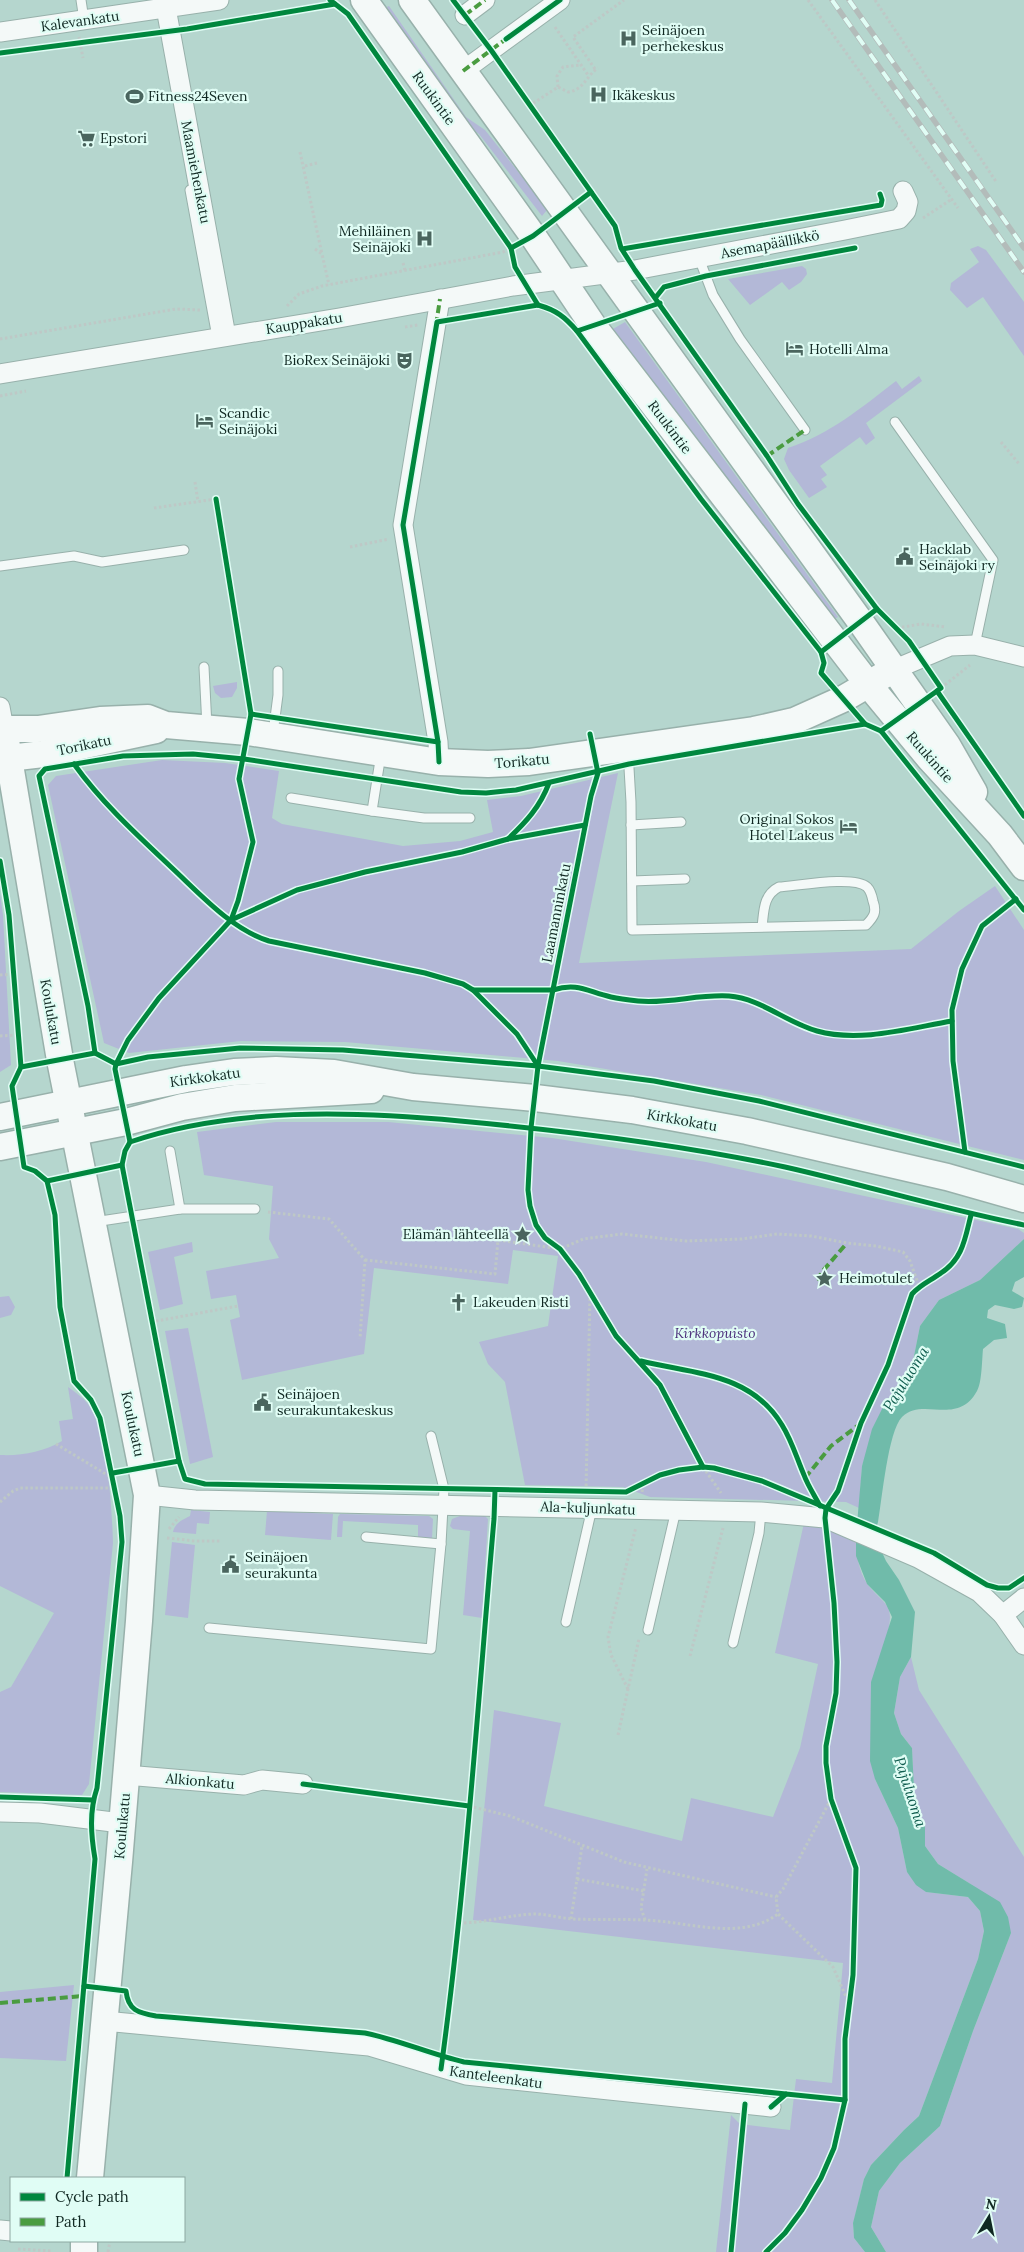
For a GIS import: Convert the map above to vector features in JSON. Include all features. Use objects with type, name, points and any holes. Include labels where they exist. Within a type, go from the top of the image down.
[{"type":"main road","name":"Ruukintie","points":[[364,0],[522,242],[562,280],[594,326],[868,684],[930,759],[1000,835]]},
{"type":"main road","name":"Ruukintie","points":[[412,0],[947,745],[1000,835],[1024,868]]},
{"type":"main road","name":"Torikatu","points":[[1,722],[38,729],[100,720],[148,718],[166,725],[206,727],[439,762],[488,764],[529,762],[754,730],[794,721],[838,701],[893,670]]},
{"type":"main road","name":"Koulukatu","points":[[1,722],[4,759],[68,1103],[147,1495],[122,1823],[90,2177]]},
{"type":"main road","name":"Torikatu","points":[[4,759],[43,754],[152,732],[166,725]]},
{"type":"main road","name":"Kirkkokatu","points":[[0,1117],[186,1079],[234,1072],[276,1070],[334,1073],[413,1087],[535,1098],[632,1110],[747,1131],[947,1177],[1024,1199]]},
{"type":"main road","name":"Kirkkokatu","points":[[0,1147],[126,1122],[182,1107],[235,1098],[413,1087]]},
{"type":"main road","name":"Kirkkokatu","points":[[947,1177],[1024,1186]]},
{"type":"street","name":"Kalevankatu","points":[[0,32],[219,0]]},
{"type":"street","points":[[465,15],[485,0]]},
{"type":"street","points":[[463,71],[560,0]]},
{"type":"street","name":"Maamiehenkatu","points":[[166,8],[222,336]]},
{"type":"street","name":"Asemapäällikkö","points":[[609,273],[698,258],[899,218],[906,211],[908,202],[903,191]]},
{"type":"street","name":"Kauppakatu","points":[[0,374],[440,299],[609,273]]},
{"type":"street","points":[[439,762],[438,742],[403,525],[440,299]]},
{"type":"street","points":[[893,670],[950,646],[975,643],[1024,657]]},
{"type":"street","name":"Ala-kuljunkatu","points":[[147,1495],[195,1500],[444,1504],[592,1497],[639,1509],[761,1512],[825,1518],[918,1558],[979,1592],[1003,1615],[1024,1645]]},
{"type":"street","points":[[1003,1615],[1024,1598]]},
{"type":"street","name":"Alkionkatu","points":[[126,1775],[244,1785],[262,1780],[303,1784]]},
{"type":"street","points":[[0,1812],[40,1813],[122,1823]]},
{"type":"street","name":"Kanteleenkatu","points":[[104,2020],[369,2046],[466,2075],[771,2107]]},
{"type":"street","points":[[0,2230],[10,2240]]},
{"type":"lane","points":[[81,0],[84,20]]},
{"type":"lane","points":[[172,41],[167,57],[181,132]]},
{"type":"lane","points":[[185,161],[212,310],[222,336]]},
{"type":"lane","points":[[698,258],[713,295],[740,339],[805,430]]},
{"type":"lane","points":[[895,422],[993,560],[975,643]]},
{"type":"lane","points":[[0,566],[74,556],[102,562],[184,550]]},
{"type":"lane","points":[[204,667],[206,727]]},
{"type":"lane","points":[[272,736],[278,695],[278,671]]},
{"type":"lane","points":[[627,748],[631,825],[632,930],[866,925],[874,918],[876,908],[867,887],[858,883],[846,882],[779,887],[770,891],[764,902],[762,927]]},
{"type":"lane","points":[[372,810],[381,754]]},
{"type":"lane","points":[[291,798],[424,818],[470,818]]},
{"type":"lane","points":[[631,825],[681,822]]},
{"type":"lane","points":[[632,881],[685,879]]},
{"type":"lane","points":[[170,1151],[180,1209]]},
{"type":"lane","points":[[91,1222],[180,1209],[255,1209]]},
{"type":"lane","points":[[209,1628],[431,1649],[444,1489],[431,1436]]},
{"type":"lane","points":[[566,1622],[592,1497]]},
{"type":"lane","points":[[648,1630],[676,1510]]},
{"type":"lane","points":[[733,1643],[759,1533],[761,1512]]},
{"type":"lane","points":[[366,1537],[441,1544]]},
{"type":"path","points":[[581,65],[563,67],[557,76],[558,87],[563,91],[574,91],[585,82],[588,74],[596,68],[573,37],[624,0]]},
{"type":"path","points":[[808,0],[958,208]]},
{"type":"path","points":[[875,0],[997,184]]},
{"type":"path","points":[[563,39],[588,74]]},
{"type":"path","points":[[71,43],[89,41]]},
{"type":"path","points":[[529,106],[558,87]]},
{"type":"path","points":[[524,98],[535,113]]},
{"type":"path","points":[[300,152],[305,166],[329,285]]},
{"type":"path","points":[[305,166],[317,163]]},
{"type":"path","points":[[505,240],[522,242]]},
{"type":"path","points":[[281,307],[290,305],[299,294],[329,285],[502,252],[522,242]]},
{"type":"path","points":[[522,242],[515,267],[538,305]]},
{"type":"path","points":[[314,249],[322,254]]},
{"type":"path","points":[[402,263],[404,270]]},
{"type":"path","points":[[437,322],[538,305],[546,307]]},
{"type":"path","points":[[0,339],[176,309],[212,310]]},
{"type":"path","points":[[131,310],[132,316]]},
{"type":"path","points":[[1001,442],[1020,465]]},
{"type":"path","points":[[195,482],[198,502]]},
{"type":"path","points":[[154,508],[216,499],[217,509]]},
{"type":"path","points":[[350,547],[405,536]]},
{"type":"path","points":[[891,624],[897,628],[941,688],[936,691],[940,696]]},
{"type":"path","points":[[897,628],[921,624],[949,628],[962,632],[975,643]]},
{"type":"path","points":[[13,964],[14,983]]},
{"type":"path","points":[[0,975],[14,974]]},
{"type":"path","points":[[18,1026],[19,1043]]},
{"type":"path","points":[[0,1036],[18,1035]]},
{"type":"path","points":[[255,1209],[329,1218],[365,1260],[495,1274],[498,1240],[560,1248],[584,1239],[622,1234],[704,1241],[777,1234],[811,1236],[903,1252],[910,1261],[918,1288],[925,1282]]},
{"type":"path","points":[[545,1238],[560,1248],[564,1255]]},
{"type":"path","points":[[360,1338],[365,1260]]},
{"type":"path","points":[[586,1286],[598,1306]]},
{"type":"path","points":[[577,1491],[592,1497],[590,1292]]},
{"type":"path","points":[[151,1322],[238,1306]]},
{"type":"path","points":[[149,1314],[152,1330]]},
{"type":"path","points":[[56,1444],[114,1479]]},
{"type":"path","points":[[690,1656],[724,1524],[725,1512],[725,1498],[698,1458]]},
{"type":"path","points":[[117,1497],[112,1473],[142,1468]]},
{"type":"path","points":[[695,1468],[714,1468]]},
{"type":"path","points":[[638,1486],[652,1479]]},
{"type":"path","points":[[628,1689],[612,1655],[608,1637],[644,1482]]},
{"type":"path","points":[[0,1502],[13,1490],[20,1488],[115,1488]]},
{"type":"path","points":[[167,1538],[220,1541]]},
{"type":"path","points":[[618,1735],[639,1637],[648,1630]]},
{"type":"path","points":[[830,1790],[834,1807]]},
{"type":"path","points":[[468,1816],[470,1796]]},
{"type":"path","points":[[831,1799],[783,1889],[776,1898],[778,1914],[833,1967],[850,2006]]},
{"type":"path","points":[[459,1805],[510,1816],[582,1846],[647,1869],[721,1883],[776,1898]]},
{"type":"path","points":[[571,1919],[582,1846]]},
{"type":"path","points":[[645,1920],[642,1908],[647,1869]]},
{"type":"path","points":[[577,1879],[644,1891]]},
{"type":"path","points":[[458,1933],[460,1913]]},
{"type":"path","points":[[459,1923],[534,1914],[571,1919],[645,1920],[714,1928],[768,1922],[778,1914]]},
{"type":"path","points":[[848,2014],[851,1990]]},
{"type":"path","points":[[19,2242],[53,2250]]},
{"type":"green space","points":[[389,6],[466,117],[485,130],[546,207],[547,210],[542,216],[479,134],[452,114],[382,9]]},
{"type":"green space","points":[[978,246],[986,250],[1024,302],[1024,356],[983,297],[967,308],[950,290],[951,283],[979,262],[970,249]]},
{"type":"green space","points":[[802,266],[806,269],[807,274],[801,282],[789,290],[782,282],[750,305],[728,279]]},
{"type":"green space","points":[[625,322],[838,617],[832,620],[706,460],[613,329]]},
{"type":"green space","points":[[919,376],[922,381],[866,423],[875,438],[866,445],[860,437],[820,466],[827,475],[821,479],[827,487],[809,498],[789,470],[784,459],[788,448],[831,428],[896,381],[902,389]]},
{"type":"green space","points":[[237,682],[237,688],[232,697],[221,698],[215,693],[213,686]]},
{"type":"green space","points":[[162,760],[225,763],[279,771],[272,818],[282,824],[403,846],[460,841],[493,832],[487,800],[521,796],[618,773],[579,963],[911,949],[959,911],[995,886],[1024,930],[1024,1160],[761,1095],[558,1061],[345,1042],[241,1041],[129,1053],[104,1043],[48,785],[56,776]]},
{"type":"green space","points":[[0,893],[3,915],[11,1065],[0,1072]]},
{"type":"green space","name":"Kirkkopuisto","points":[[276,1122],[388,1122],[552,1138],[706,1162],[1018,1229],[1024,1233],[1024,1239],[980,1280],[939,1300],[920,1326],[912,1366],[901,1385],[885,1403],[862,1466],[859,1508],[846,1502],[650,1497],[623,1487],[525,1485],[505,1382],[488,1364],[479,1342],[548,1326],[558,1256],[513,1250],[508,1284],[374,1268],[364,1354],[242,1380],[230,1320],[240,1317],[236,1295],[211,1299],[206,1271],[279,1258],[269,1239],[273,1186],[204,1175],[197,1132]]},
{"type":"green space","points":[[192,1242],[193,1252],[174,1257],[183,1304],[160,1310],[148,1252]]},
{"type":"green space","points":[[9,1296],[15,1307],[11,1315],[0,1318],[0,1297]]},
{"type":"green space","points":[[188,1328],[213,1457],[190,1464],[165,1331]]},
{"type":"green space","points":[[68,1387],[88,1404],[95,1416],[100,1432],[108,1471],[113,1543],[89,1784],[82,1795],[0,1792],[0,1692],[11,1687],[54,1613],[0,1586],[0,1455],[32,1452],[62,1441],[59,1421],[73,1419]]},
{"type":"green space","points":[[191,1510],[210,1512],[209,1524],[197,1523],[196,1534],[173,1532],[177,1524],[190,1516]]},
{"type":"green space","points":[[267,1511],[333,1514],[331,1540],[265,1535]]},
{"type":"green space","points":[[340,1514],[429,1516],[433,1519],[432,1538],[429,1541],[418,1541],[418,1525],[343,1521],[342,1537],[337,1537],[338,1517]]},
{"type":"green space","points":[[465,1514],[484,1515],[488,1519],[482,1618],[463,1615],[470,1531],[453,1529],[450,1526],[452,1519]]},
{"type":"green space","points":[[804,1523],[856,1536],[857,1555],[862,1574],[868,1585],[884,1602],[889,1611],[875,1779],[898,1828],[907,1872],[926,1892],[968,1897],[980,1911],[984,1931],[978,1959],[919,2116],[871,2165],[864,2179],[853,2224],[854,2238],[865,2252],[716,2252],[731,2115],[740,2124],[790,2130],[796,2079],[832,2083],[843,1963],[473,1920],[494,1710],[561,1723],[544,1806],[682,1841],[691,1798],[773,1817],[800,1748],[818,1664],[775,1653]]},
{"type":"green space","points":[[172,1542],[195,1545],[188,1618],[165,1615]]},
{"type":"green space","points":[[911,1657],[919,1690],[1024,1857],[1024,2252],[886,2252],[871,2227],[879,2191],[900,2163],[940,2126],[973,2031],[1011,1933],[972,1885],[938,1864],[925,1846],[925,1826],[915,1809],[912,1748],[901,1734],[894,1713],[900,1677]]},
{"type":"green space","points":[[74,1985],[66,2061],[0,2058],[0,1992]]},
{"type":"water","name":"Pajuluoma","points":[[1024,1239],[1024,1277],[1015,1282],[1012,1291],[1024,1298],[1022,1307],[1014,1309],[995,1305],[988,1310],[987,1318],[1005,1324],[1007,1338],[994,1340],[983,1349],[979,1387],[969,1402],[950,1410],[920,1409],[910,1411],[902,1417],[897,1425],[889,1451],[878,1522],[874,1535],[886,1561],[899,1580],[915,1612],[911,1657],[900,1677],[894,1713],[901,1734],[912,1748],[915,1809],[925,1827],[925,1846],[938,1864],[1000,1902],[1008,1917],[1011,1933],[973,2031],[940,2126],[900,2163],[879,2191],[871,2227],[886,2252],[865,2252],[854,2238],[853,2223],[864,2179],[871,2165],[919,2116],[978,1959],[984,1931],[980,1911],[968,1897],[926,1892],[916,1885],[907,1872],[898,1828],[875,1779],[870,1761],[871,1682],[892,1617],[885,1602],[867,1584],[856,1556],[862,1466],[872,1429],[885,1403],[901,1385],[912,1366],[920,1326],[939,1300],[980,1280]]},
{"type":"railway","points":[[832,0],[1024,272]]},
{"type":"railway","points":[[849,0],[1024,248]]},
{"type":"marked path","points":[[465,15],[485,0]]},
{"type":"marked path","points":[[463,71],[510,36]]},
{"type":"marked path","points":[[436,325],[440,299]]},
{"type":"marked path","points":[[767,456],[805,430]]},
{"type":"marked path","points":[[819,1281],[821,1273],[847,1243]]},
{"type":"marked path","points":[[805,1478],[831,1446],[860,1424]]},
{"type":"marked path","points":[[0,2003],[83,1996]]},
{"type":"cycle path","points":[[330,0],[348,14],[511,248],[515,267],[538,305]]},
{"type":"cycle path","points":[[453,0],[491,50],[615,226],[621,248],[635,270],[767,456],[798,504],[877,609],[909,641],[941,688],[937,691],[1024,816]]},
{"type":"cycle path","points":[[506,39],[560,0]]},
{"type":"cycle path","points":[[0,53],[187,29],[335,4]]},
{"type":"cycle path","points":[[511,248],[533,236],[591,192]]},
{"type":"cycle path","points":[[622,249],[881,205],[880,194]]},
{"type":"cycle path","points":[[656,297],[664,287],[706,276],[855,248]]},
{"type":"cycle path","points":[[577,331],[660,303]]},
{"type":"cycle path","points":[[439,762],[438,742],[403,525],[437,322],[538,305],[560,315],[577,331],[701,499],[821,652],[824,663],[821,673],[865,724],[881,731],[1024,910]]},
{"type":"cycle path","points":[[179,1461],[122,1165],[125,1151],[130,1142],[115,1069],[128,1040],[159,998],[231,920],[238,901],[253,842],[239,779],[251,714],[216,499]]},
{"type":"cycle path","points":[[821,652],[877,609]]},
{"type":"cycle path","points":[[881,731],[937,691]]},
{"type":"cycle path","points":[[251,714],[438,742]]},
{"type":"cycle path","points":[[95,1053],[88,1006],[39,776],[45,769],[123,756],[193,754],[244,759],[461,792],[486,793],[516,790],[629,764],[865,724]]},
{"type":"cycle path","name":"Laamanninkatu","points":[[590,734],[598,773],[591,796],[538,1066],[531,1128],[528,1190],[530,1206],[536,1225],[545,1238],[560,1249],[579,1274],[616,1336],[660,1385],[703,1467]]},
{"type":"cycle path","points":[[74,764],[96,792],[133,831],[217,910],[242,928],[269,941],[425,973],[463,984],[473,990],[517,1034],[538,1066]]},
{"type":"cycle path","points":[[508,839],[532,814],[549,783]]},
{"type":"cycle path","points":[[231,920],[297,890],[365,872],[462,852],[508,839],[585,825]]},
{"type":"cycle path","points":[[0,861],[9,915],[21,1067]]},
{"type":"cycle path","points":[[965,1152],[953,1061],[952,1010],[962,969],[982,926],[1016,899]]},
{"type":"cycle path","points":[[473,990],[553,990],[576,987],[614,998],[650,1002],[706,996],[729,996],[752,1001],[806,1027],[833,1034],[868,1035],[952,1021]]},
{"type":"cycle path","points":[[67,2177],[95,1859],[92,1815],[97,1788],[122,1542],[120,1516],[100,1418],[91,1400],[74,1381],[60,1307],[55,1215],[47,1181],[35,1171],[24,1167],[12,1086],[21,1067],[95,1053],[116,1064],[148,1057],[240,1048],[343,1050],[538,1066],[654,1081],[759,1101],[1024,1167]]},
{"type":"cycle path","points":[[130,1142],[169,1131],[251,1117],[336,1114],[460,1121],[623,1139],[745,1159],[815,1174],[964,1212],[1024,1225]]},
{"type":"cycle path","points":[[47,1181],[122,1165]]},
{"type":"cycle path","points":[[766,2252],[785,2233],[802,2210],[821,2178],[834,2148],[845,2100],[845,2039],[853,1975],[856,1868],[831,1799],[826,1763],[826,1746],[836,1693],[837,1662],[834,1603],[825,1518],[826,1509],[838,1491],[861,1423],[888,1365],[912,1294],[948,1267],[959,1255],[971,1215]]},
{"type":"cycle path","points":[[641,1361],[720,1378],[738,1385],[754,1395],[769,1408],[786,1431],[807,1483],[820,1506]]},
{"type":"cycle path","points":[[113,1473],[179,1461],[185,1479],[205,1484],[626,1492],[660,1475],[679,1470],[703,1467],[714,1468],[762,1481],[934,1553],[987,1585],[1009,1588],[1024,1578]]},
{"type":"cycle path","points":[[441,2069],[465,1863],[495,1490]]},
{"type":"cycle path","points":[[303,1784],[469,1806]]},
{"type":"cycle path","points":[[0,1797],[93,1800]]},
{"type":"cycle path","points":[[84,1986],[126,1991],[129,2003],[135,2010],[156,2016],[365,2033],[464,2062],[786,2094]]},
{"type":"cycle path","points":[[771,2107],[786,2094],[845,2100]]},
{"type":"cycle path","points":[[731,2252],[745,2104]]},
{"type":"place","name":"Seinäjoen perhekeskus","points":[[628,38]]},
{"type":"place","name":"Ikäkeskus","points":[[598,95]]},
{"type":"place","name":"Fitness24Seven","points":[[134,96]]},
{"type":"place","name":"Epstori","points":[[86,138]]},
{"type":"place","name":"Mehiläinen Seinäjoki","points":[[425,239]]},
{"type":"place","name":"Hotelli Alma","points":[[795,349]]},
{"type":"place","name":"BioRex Seinäjoki","points":[[404,360]]},
{"type":"place","name":"Scandic Seinäjoki","points":[[205,421]]},
{"type":"place","name":"Hacklab Seinäjoki ry","points":[[905,557]]},
{"type":"place","name":"Original Sokos Hotel Lakeus","points":[[848,827]]},
{"type":"place","name":"Elämän lähteellä","points":[[523,1234]]},
{"type":"place","name":"Heimotulet","points":[[825,1278]]},
{"type":"place","name":"Lakeuden Risti","points":[[459,1302]]},
{"type":"place","name":"Seinäjoen seurakuntakeskus","points":[[263,1402]]},
{"type":"place","name":"Seinäjoen seurakunta","points":[[231,1565]]}]
